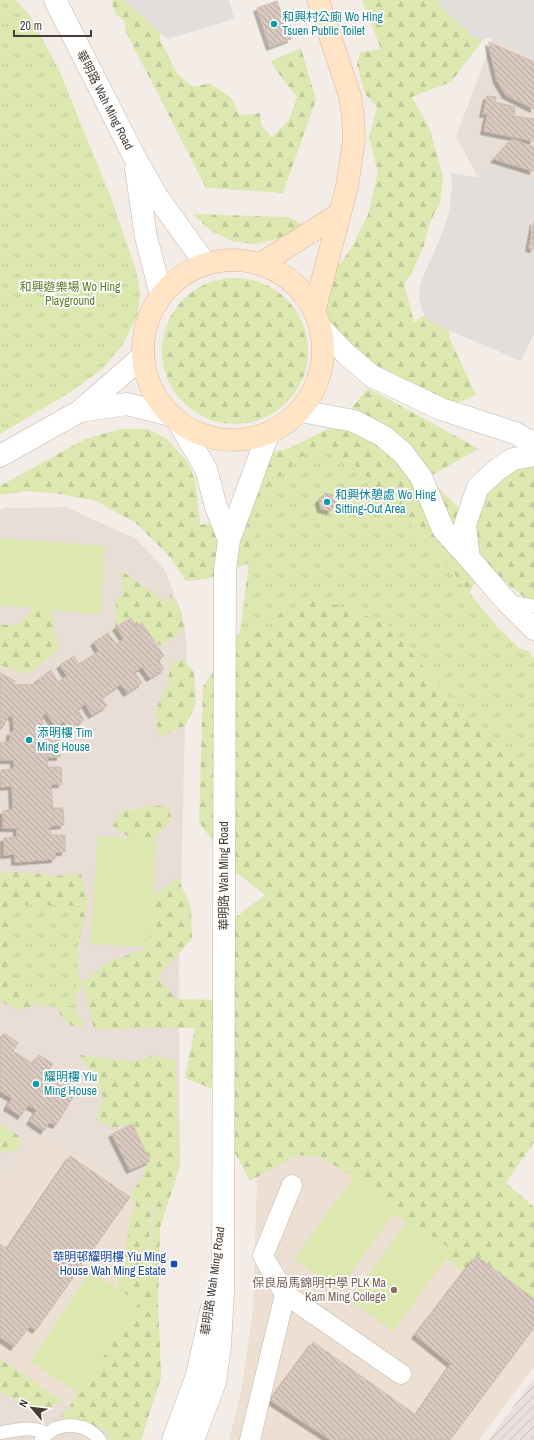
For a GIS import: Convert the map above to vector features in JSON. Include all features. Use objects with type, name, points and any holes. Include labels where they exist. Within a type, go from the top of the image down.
[{"type":"main road","points":[[315,308],[347,187],[354,140],[350,96],[318,0]]},
{"type":"main road","points":[[262,263],[339,214]]},
{"type":"main road","points":[[224,259],[243,259],[262,263],[276,269],[293,281],[308,296],[315,308],[322,329],[324,353],[311,393],[301,412],[268,434],[250,439],[232,441],[213,439],[196,432],[175,419],[157,398],[150,385],[145,371],[143,356],[144,336],[149,317],[161,295],[180,276],[205,263],[224,259]]},
{"type":"street","name":"華明路 Wah Ming Road","points":[[55,0],[134,156],[158,198],[205,263]]},
{"type":"street","name":"華明路 Wah Ming Road","points":[[134,156],[146,237],[161,295]]},
{"type":"street","points":[[322,329],[346,354],[372,376],[441,409],[515,433],[534,444]]},
{"type":"street","points":[[0,456],[80,411],[143,356]]},
{"type":"street","points":[[80,411],[127,404],[175,419]]},
{"type":"street","points":[[301,412],[354,421],[383,436],[403,453],[421,477],[443,530],[506,601],[534,629]]},
{"type":"street","name":"華明路 Wah Ming Road","points":[[175,419],[206,469],[216,507],[229,540]]},
{"type":"street","name":"華明路 Wah Ming Road","points":[[193,1440],[215,1382],[220,1346],[223,1292],[222,1213],[225,578],[229,540],[268,434]]},
{"type":"street","points":[[469,558],[465,525],[478,487],[498,469],[513,459],[534,455]]},
{"type":"street","points":[[292,1185],[263,1256],[285,1294],[401,1374]]},
{"type":"street","name":"華明路 Wah Ming Road","points":[[172,1440],[197,1375],[210,1316],[222,1213]]},
{"type":"street","points":[[250,1440],[285,1294]]},
{"type":"lane","points":[[506,601],[534,606]]},
{"type":"lane","points":[[0,1433],[20,1430],[42,1431],[44,1437],[50,1431],[62,1426],[75,1426],[88,1429],[100,1440]]},
{"type":"shaded area","points":[[123,0],[229,0],[234,19],[168,39]]},
{"type":"shaded area","points":[[439,0],[534,0],[534,58],[496,38],[477,39],[440,6]]},
{"type":"shaded area","points":[[534,20],[534,278],[456,137],[496,30]]},
{"type":"shaded area","points":[[490,165],[534,179],[534,209],[525,253],[534,255],[534,336],[521,361],[431,323],[422,311],[419,298],[420,284],[441,236],[449,213],[452,187],[451,173],[480,178]]},
{"type":"shaded area","points":[[66,507],[136,539],[164,568],[181,611],[187,643],[179,972],[180,1166],[160,1227],[158,1303],[161,1377],[141,1440],[0,1440],[0,510],[4,508]]},
{"type":"shaded area","name":"保良局馬錦明中學 PLK Ma Kam Ming College","points":[[304,1131],[534,1270],[534,1367],[479,1440],[229,1440],[241,1391],[253,1311],[257,1139]]},
{"type":"shaded area","points":[[33,1140],[58,1145],[151,1206],[147,1311],[80,1413],[0,1359],[0,1191]]},
{"type":"shaded area","points":[[534,1379],[534,1440],[489,1440],[529,1385]]},
{"type":"green space","name":"和興遊樂場 Wo Hing Playground","points":[[0,0],[16,0],[30,16],[59,70],[110,195],[136,270],[140,293],[138,314],[122,346],[102,369],[72,391],[0,434]]},
{"type":"green space","points":[[111,0],[208,0],[161,28],[160,40],[178,75],[194,87],[210,83],[231,98],[239,115],[260,113],[261,125],[272,137],[289,120],[297,97],[276,70],[271,61],[301,48],[316,100],[283,193],[206,188],[126,32],[124,21],[115,13]]},
{"type":"green space","points":[[362,0],[460,0],[491,29],[451,82],[412,97],[430,129],[443,177],[440,203],[429,224],[424,246],[412,272],[404,284],[414,322],[436,307],[452,315],[449,337],[476,395],[457,403],[407,404],[319,319],[308,292],[317,279],[342,262],[351,248],[368,215],[378,172],[369,138],[377,107],[365,94],[357,65],[360,52],[381,49]]},
{"type":"green space","points":[[193,214],[288,217],[304,225],[278,239],[254,244],[232,241],[211,231]]},
{"type":"green space","points":[[228,278],[242,278],[270,286],[282,294],[292,304],[303,323],[307,337],[307,365],[300,386],[292,398],[282,408],[263,419],[242,424],[228,424],[200,416],[188,408],[178,398],[167,379],[162,358],[162,344],[170,316],[178,304],[188,294],[207,283]]},
{"type":"green space","points":[[368,388],[479,449],[428,477],[465,515],[498,469],[534,465],[534,605],[495,574],[473,585],[461,620],[506,644],[528,651],[534,658],[534,1142],[506,1183],[534,1207],[534,1311],[462,1271],[343,1170],[320,1157],[297,1155],[250,1181],[223,1130],[222,1093],[185,1078],[195,1028],[94,1029],[83,984],[73,999],[77,1016],[87,1025],[72,1026],[60,1014],[57,997],[77,973],[83,983],[107,963],[149,947],[138,906],[178,878],[191,907],[192,939],[157,977],[176,999],[227,1000],[223,927],[265,895],[233,870],[199,822],[203,687],[240,632],[249,563],[206,579],[186,581],[170,557],[136,523],[96,501],[60,494],[29,491],[0,495],[0,486],[85,439],[120,429],[148,429],[167,439],[186,460],[195,479],[200,525],[230,519],[266,453],[287,449],[340,423]]},
{"type":"green space","points":[[320,449],[354,464],[439,555],[498,628],[534,662],[534,779],[449,697],[386,623],[337,605],[313,601],[283,609],[267,635],[241,626],[255,546],[259,495],[300,457]]},
{"type":"green space","points":[[0,538],[105,546],[101,615],[0,605]]},
{"type":"green space","points":[[120,570],[169,604],[170,593],[181,611],[185,629],[160,646],[155,640],[115,635],[116,599],[123,592]]},
{"type":"green space","points":[[48,596],[59,651],[27,674],[0,665],[0,625],[17,625]]},
{"type":"green space","points":[[183,660],[194,672],[196,704],[185,726],[159,737],[155,712],[167,686],[171,664]]},
{"type":"green space","points":[[155,805],[168,808],[172,820],[142,849],[134,840],[113,826],[122,809],[134,810]]},
{"type":"green space","points":[[98,836],[156,840],[149,947],[90,944]]},
{"type":"green space","points":[[0,872],[21,872],[57,876],[81,873],[88,902],[78,946],[33,987],[36,1000],[33,1006],[20,1010],[9,1006],[0,1000]]},
{"type":"green space","points":[[11,904],[80,906],[76,1006],[42,1007],[6,966]]},
{"type":"green space","points":[[80,1055],[133,1062],[154,1055],[176,1061],[179,1169],[160,1227],[158,1303],[161,1377],[141,1440],[105,1440],[109,1438],[104,1429],[84,1434],[61,1416],[70,1406],[122,1302],[116,1272],[125,1255],[131,1212],[137,1208],[130,1193],[142,1179],[148,1156],[132,1124],[113,1128],[97,1121],[101,1104],[104,1099],[96,1081]],"holes":[[[137,1197],[154,1206],[146,1294],[151,1206]]]},
{"type":"green space","points":[[0,1125],[18,1135],[21,1149],[0,1153]]},
{"type":"green space","points":[[354,1177],[397,1209],[338,1291],[294,1259]]},
{"type":"green space","points":[[409,1219],[452,1250],[393,1332],[350,1300]]},
{"type":"green space","points":[[90,1271],[139,1303],[79,1393],[31,1362]]},
{"type":"green space","points":[[0,1359],[63,1401],[40,1413],[0,1392]]},
{"type":"building","name":"和興村公廁 Wo Hing Tsuen Public Toilet","points":[[277,1],[291,39],[270,47],[257,8]]},
{"type":"building","points":[[489,42],[534,62],[534,109],[506,95],[497,80]]},
{"type":"building","points":[[487,96],[496,97],[495,102],[515,107],[514,116],[534,119],[533,141],[484,131],[488,113],[483,114]]},
{"type":"building","points":[[512,139],[534,147],[533,171],[494,159]]},
{"type":"building","points":[[534,221],[534,249],[529,248]]},
{"type":"building","name":"和興休憩處 Wo Hing Sitting-Out Area","points":[[325,493],[334,496],[336,504],[330,511],[321,509],[319,500]]},
{"type":"building","name":"添明樓 Tim Ming House","points":[[131,618],[136,627],[142,623],[164,656],[158,660],[164,669],[150,678],[142,667],[134,672],[142,683],[127,693],[121,684],[101,698],[107,706],[92,715],[85,704],[77,709],[84,720],[69,730],[64,721],[56,727],[46,713],[42,715],[43,730],[49,730],[49,740],[60,739],[60,757],[47,757],[48,767],[61,767],[62,784],[51,784],[53,808],[63,808],[64,825],[50,826],[51,835],[65,835],[65,852],[55,852],[55,859],[15,862],[15,854],[4,855],[4,838],[17,837],[17,828],[3,828],[3,811],[13,810],[12,786],[1,787],[1,770],[14,769],[14,760],[1,760],[0,743],[10,742],[10,732],[14,732],[13,717],[9,715],[1,730],[0,729],[0,673],[15,681],[13,685],[39,684],[37,680],[51,670],[58,682],[67,676],[60,665],[74,656],[79,664],[99,651],[94,642],[108,633],[116,644],[124,639],[116,627]]},
{"type":"building","name":"耀明樓 Yiu Ming House","points":[[4,1033],[18,1043],[13,1051],[33,1064],[39,1055],[53,1064],[46,1076],[54,1081],[62,1069],[76,1078],[71,1087],[77,1091],[56,1125],[49,1122],[44,1131],[30,1121],[37,1110],[28,1105],[21,1116],[7,1107],[12,1098],[0,1091],[0,1040]]},
{"type":"building","points":[[132,1124],[150,1161],[130,1170],[112,1134]]},
{"type":"building","points":[[70,1156],[130,1197],[36,1330],[30,1326],[14,1347],[0,1337],[0,1244],[7,1249]]},
{"type":"building","points":[[476,1256],[534,1299],[534,1328],[450,1440],[331,1440],[270,1400],[313,1342],[416,1415],[451,1364],[415,1335]]},
{"type":"place","name":"和興村公廁 Wo Hing Tsuen Public Toilet","points":[[274,24]]},
{"type":"place","name":"和興休憩處 Wo Hing Sitting-Out Area","points":[[327,502]]},
{"type":"place","name":"添明樓 Tim Ming House","points":[[29,740]]},
{"type":"place","name":"耀明樓 Yiu Ming House","points":[[36,1084]]},
{"type":"place","name":"華明邨耀明樓 Yiu Ming House Wah Ming Estate","points":[[174,1264]]},
{"type":"place","name":"保良局馬錦明中學 PLK Ma Kam Ming College","points":[[394,1290]]}]
